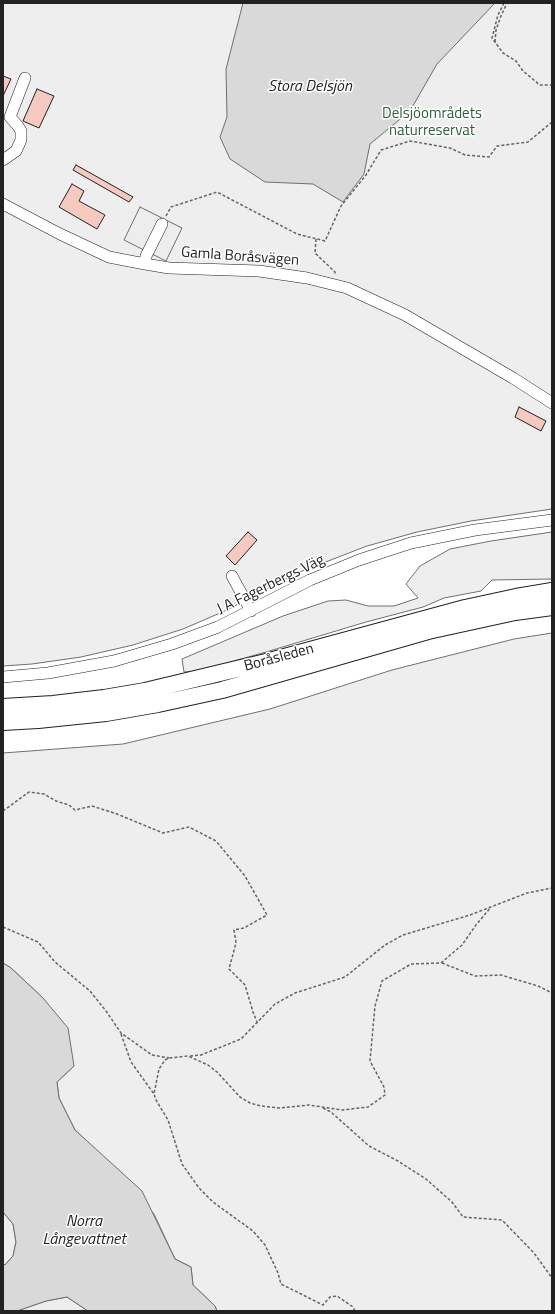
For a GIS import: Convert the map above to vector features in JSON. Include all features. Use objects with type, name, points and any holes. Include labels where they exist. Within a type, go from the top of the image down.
[{"type":"highway","name":"Boråsleden","points":[[3,707],[52,704],[146,691],[266,662],[465,608],[552,591]]},
{"type":"highway","name":"Boråsleden","points":[[3,722],[106,713],[158,704],[222,690],[428,631],[515,612],[552,607]]},
{"type":"highway","points":[[3,732],[35,728],[106,713]]},
{"type":"street","points":[[3,160],[16,151],[21,140],[21,131],[10,117],[25,78]]},
{"type":"street","name":"Gamla Boråsvägen","points":[[3,204],[60,234],[109,257],[169,268],[258,271],[308,278],[347,288],[405,315],[513,378],[552,403]]},
{"type":"street","points":[[144,264],[146,256],[162,224]]},
{"type":"street","name":"J A Fagerbergs Väg","points":[[3,677],[48,674],[114,661],[172,644],[218,627],[324,574],[359,560],[411,543],[475,530],[552,520]]},
{"type":"street","points":[[232,576],[251,611]]},
{"type":"path","points":[[504,3],[498,16],[492,38],[503,53],[516,61],[523,71],[540,85],[552,85]]},
{"type":"path","points":[[495,42],[496,30],[507,3]]},
{"type":"path","points":[[162,224],[171,207],[217,192],[297,234],[325,241],[341,206],[366,175],[381,150],[410,141],[450,148],[465,155],[489,156],[497,146],[528,142],[552,122]]},
{"type":"path","points":[[316,239],[315,253],[335,272],[337,285]]},
{"type":"path","points":[[3,811],[29,792],[44,794],[56,801],[69,805],[75,810],[92,806],[117,814],[163,833],[189,827],[216,841],[245,876],[267,915],[244,928],[234,930],[236,943],[228,970],[245,985],[252,1012],[258,1022]]},
{"type":"path","points":[[121,1033],[152,1055],[169,1058],[201,1055],[241,1039],[275,1004],[295,993],[345,976],[385,945],[403,935],[491,908],[527,893],[552,888]]},
{"type":"path","points":[[441,963],[462,945],[476,925],[491,908]]},
{"type":"path","points":[[3,927],[38,942],[55,962],[90,991],[106,1011],[121,1033],[131,1062],[154,1094],[168,1120],[182,1164],[199,1188],[213,1202],[253,1231],[265,1245],[278,1273],[281,1284],[323,1305],[330,1297],[337,1296],[353,1307],[355,1311]]},
{"type":"path","points":[[188,1056],[208,1065],[217,1072],[240,1098],[250,1103],[279,1108],[309,1105],[342,1110],[368,1107],[385,1095],[384,1087],[370,1061],[375,1006],[382,981],[411,964],[441,963],[475,976],[501,975],[538,986],[552,993]]},
{"type":"path","points":[[154,1094],[159,1069],[165,1060],[169,1058]]},
{"type":"path","points":[[321,1107],[331,1112],[369,1146],[398,1161],[426,1179],[452,1202],[463,1217],[502,1220],[534,1253],[552,1278]]},
{"type":"green space","name":"Delsjöområdets naturreservat","points":[[3,3],[552,3],[552,509],[471,521],[417,532],[367,546],[297,573],[227,610],[183,629],[133,645],[81,657],[32,664],[3,666]]},
{"type":"green space","points":[[552,532],[552,579],[492,580],[481,591],[444,598],[423,607],[366,622],[199,671],[184,672],[182,659],[283,616],[328,601],[346,600],[368,606],[394,606],[418,598],[406,584],[420,566],[450,549]]},
{"type":"green space","points":[[552,633],[552,1311],[217,1311],[215,1306],[193,1285],[191,1267],[175,1259],[154,1214],[108,1161],[75,1130],[59,1098],[57,1082],[74,1066],[43,998],[11,968],[3,963],[3,753],[123,744],[270,709],[392,670],[514,639]]},
{"type":"green space","points":[[3,1212],[13,1224],[16,1242],[13,1256],[5,1265],[3,1264]]},
{"type":"green space","points":[[67,1297],[88,1311],[17,1311],[46,1301]]},
{"type":"shaded area","points":[[140,207],[182,228],[166,261],[124,240]]},
{"type":"water","name":"Stora Delsjön","points":[[243,3],[495,3],[437,64],[410,111],[370,144],[364,174],[343,202],[313,184],[265,182],[230,159],[220,137],[227,117],[226,69]]},
{"type":"water","name":"Norra Långevattnet","points":[[3,963],[11,968],[43,998],[68,1028],[74,1066],[57,1082],[59,1098],[75,1130],[142,1191],[175,1259],[191,1267],[193,1285],[215,1306],[217,1311],[88,1311],[67,1297],[46,1301],[17,1311],[3,1311],[3,1264],[5,1265],[13,1256],[16,1242],[13,1224],[3,1212]]},
{"type":"building","points":[[3,76],[11,79],[3,96]]},
{"type":"building","points":[[37,89],[54,96],[39,128],[23,121]]},
{"type":"building","points":[[76,165],[133,197],[129,202],[73,170]]},
{"type":"building","points":[[72,184],[84,191],[79,201],[105,215],[97,229],[59,207]]},
{"type":"building","points":[[519,407],[546,421],[541,431],[515,417]]},
{"type":"building","points":[[248,532],[257,540],[235,565],[226,556]]}]
